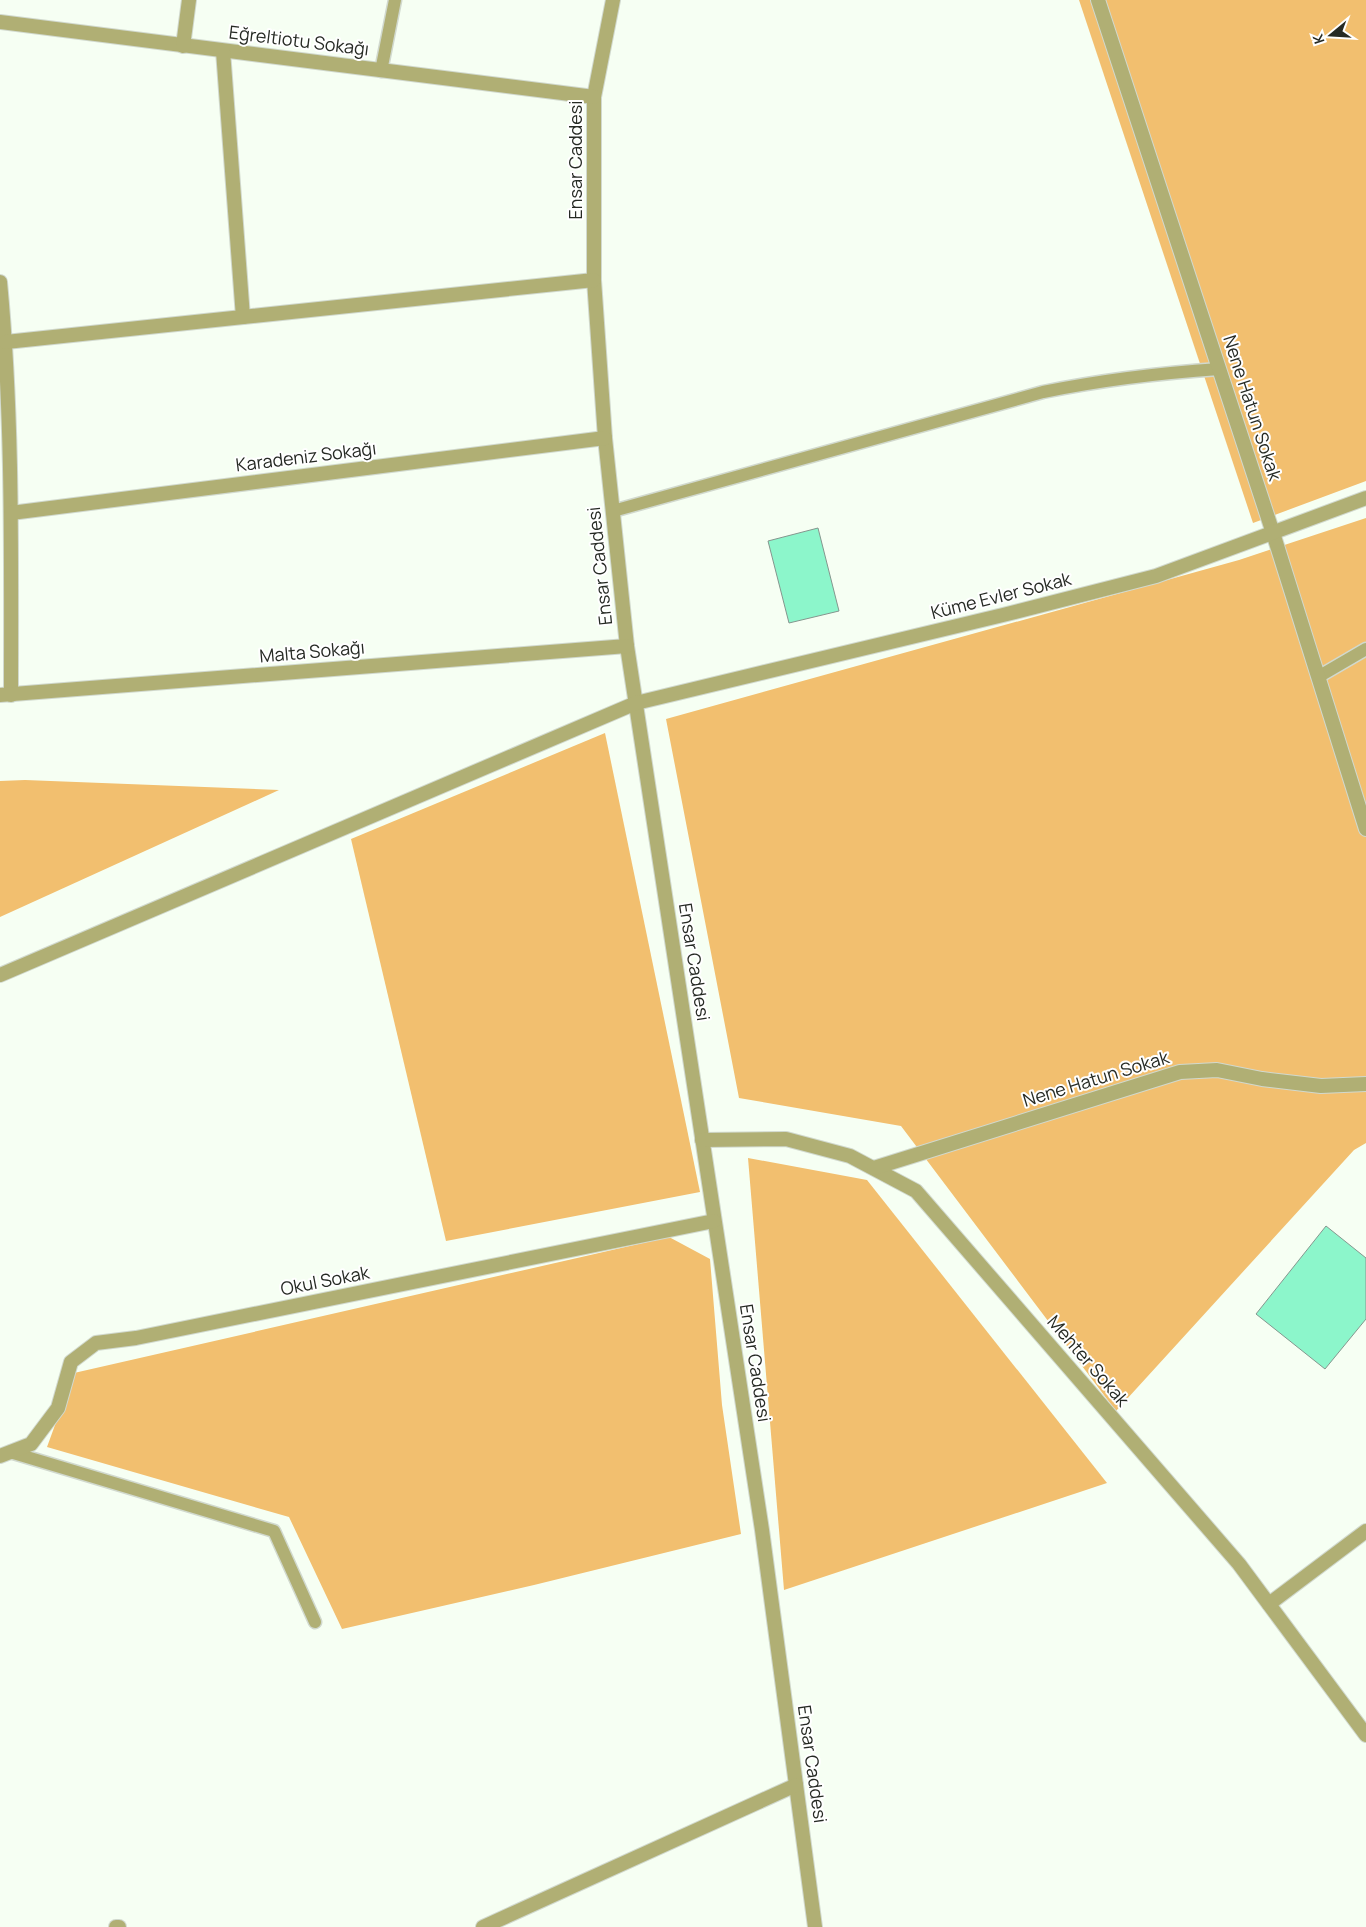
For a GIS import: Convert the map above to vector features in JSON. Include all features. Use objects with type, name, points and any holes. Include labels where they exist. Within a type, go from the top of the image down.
[{"type":"street","points":[[183,46],[188,0]]},
{"type":"street","name":"Ensar Caddesi","points":[[613,0],[594,97],[594,280],[605,438],[627,646],[762,1530],[815,1927]]},
{"type":"street","name":"Nene Hatun Sokak","points":[[1098,0],[1220,369],[1366,829]]},
{"type":"street","name":"Eğreltiotu Sokağı","points":[[0,22],[594,97]]},
{"type":"street","points":[[224,51],[243,317]]},
{"type":"street","points":[[6,342],[594,280]]},
{"type":"street","points":[[0,282],[6,342],[5,481],[11,512],[5,695]]},
{"type":"street","name":"Karadeniz Sokağı","points":[[11,512],[605,438]]},
{"type":"street","name":"Küme Evler Sokak","points":[[0,975],[636,703],[1003,615],[1156,576],[1366,498]]},
{"type":"street","name":"Malta Sokağı","points":[[5,695],[627,646]]},
{"type":"street","name":"Nene Hatun Sokak","points":[[874,1168],[1180,1072],[1217,1070],[1262,1079],[1321,1086],[1366,1084]]},
{"type":"street","name":"Mehter Sokak","points":[[702,1140],[786,1139],[850,1156],[916,1191],[1239,1564],[1366,1735]]},
{"type":"street","name":"Okul Sokak","points":[[5,1454],[32,1444],[58,1408],[71,1362],[96,1343],[136,1338],[714,1221]]},
{"type":"street","points":[[1269,1604],[1366,1531]]},
{"type":"street","points":[[483,1927],[796,1785]]},
{"type":"lane","points":[[381,71],[395,0]]},
{"type":"lane","points":[[613,511],[1044,392],[1096,381],[1158,373],[1220,369]]},
{"type":"lane","points":[[1318,677],[1366,649]]},
{"type":"lane","points":[[5,1454],[274,1531],[315,1622]]},
{"type":"shaded area","points":[[1079,0],[1366,0],[1366,481],[1253,523]]},
{"type":"shaded area","points":[[1366,518],[1366,1143],[1354,1150],[1116,1411],[901,1126],[739,1098],[666,719],[1239,560]]},
{"type":"shaded area","points":[[605,733],[700,1192],[446,1241],[351,839]]},
{"type":"shaded area","points":[[25,780],[279,790],[0,917],[0,781]]},
{"type":"shaded area","points":[[748,1158],[867,1180],[1107,1483],[784,1590]]},
{"type":"shaded area","points":[[669,1237],[710,1259],[722,1405],[741,1534],[534,1585],[342,1629],[289,1517],[47,1447],[74,1373]]},
{"type":"building","points":[[818,528],[839,611],[789,623],[768,541]]},
{"type":"building","points":[[1326,1226],[1366,1258],[1366,1319],[1325,1369],[1256,1314]]}]
